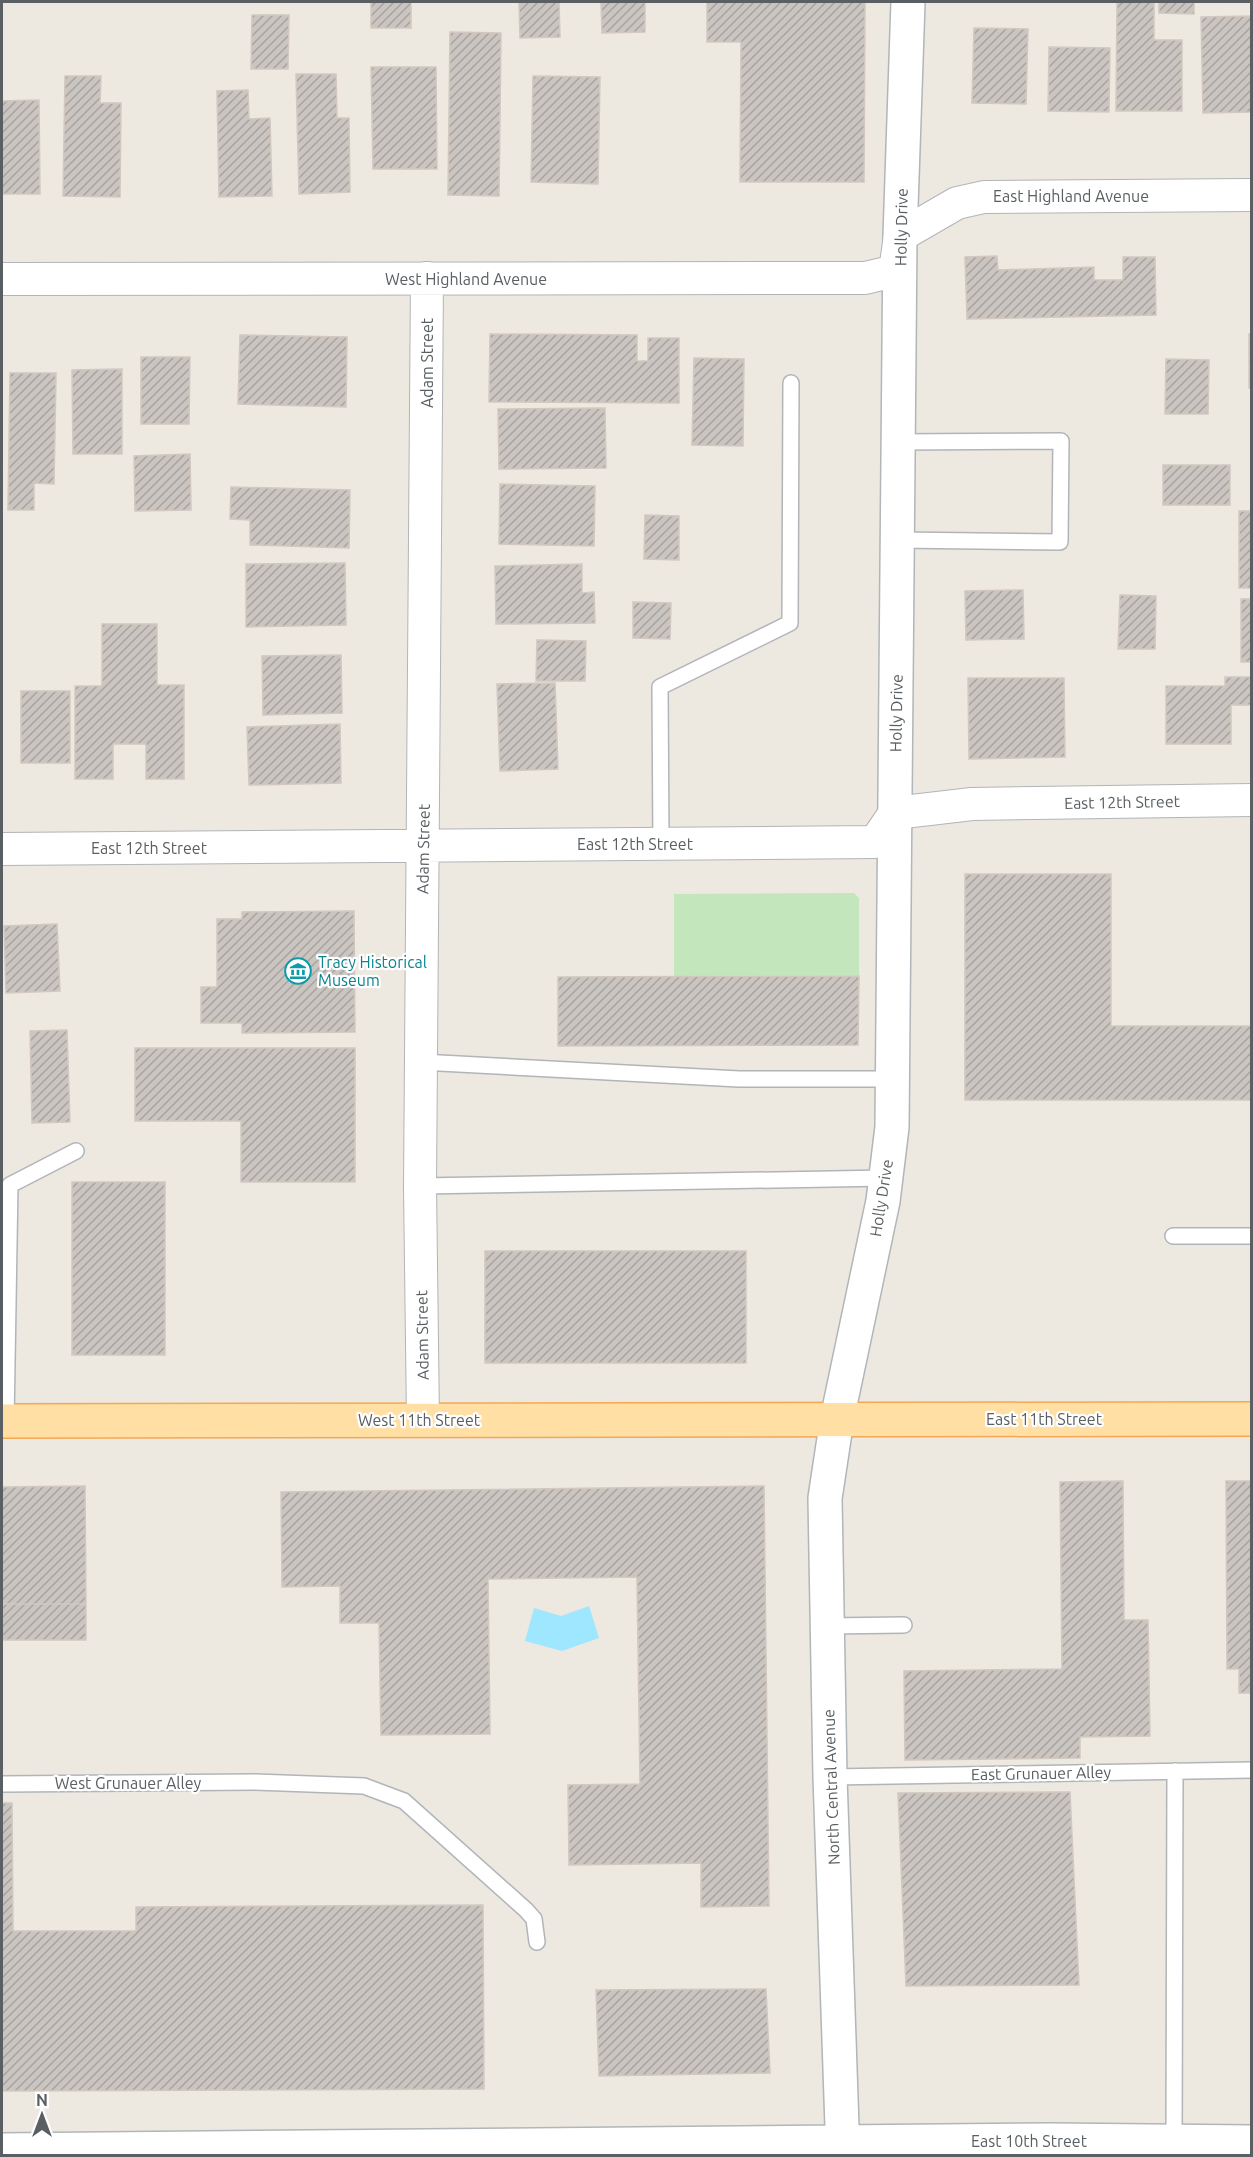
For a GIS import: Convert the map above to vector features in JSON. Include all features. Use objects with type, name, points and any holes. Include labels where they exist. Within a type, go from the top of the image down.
[{"type":"main road","name":"West 11th Street","points":[[4,1421],[837,1419]]},
{"type":"main road","name":"East 11th Street","points":[[837,1419],[1251,1419]]},
{"type":"street","name":"Holly Drive","points":[[837,1419],[886,1178],[892,1127],[900,236],[908,2]]},
{"type":"street","name":"East Highland Avenue","points":[[900,236],[957,203],[984,197],[1251,195]]},
{"type":"street","name":"West Highland Avenue","points":[[2,279],[865,279],[895,271],[900,236]]},
{"type":"street","name":"Adam Street","points":[[423,1420],[420,1186],[427,279]]},
{"type":"street","name":"East 12th Street","points":[[2,849],[875,842],[895,813],[972,804],[1251,801]]},
{"type":"street","name":"North Central Avenue","points":[[837,1419],[825,1498],[830,1777],[843,2149]]},
{"type":"street","name":"East 10th Street","points":[[2,2150],[1051,2148],[1174,2142],[1251,2142]]},
{"type":"lane","points":[[661,844],[660,687],[790,623],[791,383]]},
{"type":"lane","points":[[898,442],[1061,441],[1060,542],[898,540]]},
{"type":"lane","points":[[421,1062],[738,1079],[893,1079]]},
{"type":"lane","points":[[4,1421],[10,1185],[76,1151]]},
{"type":"lane","points":[[420,1186],[886,1178]]},
{"type":"lane","points":[[1173,1236],[1251,1236]]},
{"type":"lane","points":[[827,1626],[904,1625]]},
{"type":"lane","name":"East Grunauer Alley","points":[[830,1777],[1251,1770]]},
{"type":"lane","points":[[1174,2142],[1175,1771]]},
{"type":"lane","name":"West Grunauer Alley","points":[[2,1784],[255,1782],[364,1786],[404,1801],[526,1910],[534,1919],[537,1942]]},
{"type":"green space","points":[[854,893],[859,898],[859,975],[674,976],[674,894]]},
{"type":"water","points":[[589,1606],[599,1638],[562,1651],[525,1641],[534,1608],[561,1616]]},
{"type":"building","points":[[371,2],[411,2],[411,28],[371,28]]},
{"type":"building","points":[[519,2],[559,2],[560,37],[520,38]]},
{"type":"building","points":[[601,2],[645,2],[645,32],[602,33]]},
{"type":"building","points":[[707,2],[865,2],[864,182],[740,182],[741,42],[707,42]]},
{"type":"building","points":[[1117,2],[1154,2],[1154,40],[1182,40],[1182,111],[1116,111]]},
{"type":"building","points":[[1159,2],[1194,2],[1194,14],[1159,13]]},
{"type":"building","points":[[252,15],[289,15],[288,69],[251,69]]},
{"type":"building","points":[[1252,16],[1252,112],[1203,113],[1201,17]]},
{"type":"building","points":[[974,28],[1028,29],[1026,104],[972,103]]},
{"type":"building","points":[[450,32],[501,33],[499,196],[448,195]]},
{"type":"building","points":[[1049,47],[1110,48],[1109,112],[1048,111]]},
{"type":"building","points":[[371,67],[436,67],[437,169],[373,169]]},
{"type":"building","points":[[296,74],[336,74],[337,118],[349,118],[350,192],[299,194]]},
{"type":"building","points":[[65,76],[101,76],[100,103],[121,103],[120,197],[63,196]]},
{"type":"building","points":[[533,76],[600,77],[598,184],[531,182]]},
{"type":"building","points":[[248,90],[249,119],[270,118],[272,196],[219,197],[217,91]]},
{"type":"building","points":[[39,100],[40,194],[2,194],[2,101]]},
{"type":"building","points":[[997,256],[998,270],[1094,267],[1094,280],[1123,280],[1123,257],[1155,257],[1156,315],[967,319],[965,257]]},
{"type":"building","points":[[490,334],[637,335],[637,361],[648,361],[648,338],[679,338],[679,403],[489,402]]},
{"type":"building","points":[[1249,334],[1252,334],[1252,388],[1249,388]]},
{"type":"building","points":[[240,335],[347,337],[346,407],[238,404]]},
{"type":"building","points":[[141,357],[190,357],[189,424],[141,424]]},
{"type":"building","points":[[694,358],[744,359],[743,446],[692,445]]},
{"type":"building","points":[[1166,359],[1209,360],[1208,414],[1165,414]]},
{"type":"building","points":[[122,369],[122,454],[73,454],[72,370]]},
{"type":"building","points":[[10,373],[56,373],[54,484],[34,483],[34,510],[8,510]]},
{"type":"building","points":[[605,408],[606,468],[499,469],[498,409]]},
{"type":"building","points":[[190,454],[191,510],[135,511],[134,456]]},
{"type":"building","points":[[1163,465],[1230,465],[1230,505],[1163,505]]},
{"type":"building","points":[[500,484],[595,486],[594,546],[499,544]]},
{"type":"building","points":[[231,487],[350,490],[349,548],[250,545],[250,520],[230,519]]},
{"type":"building","points":[[1239,511],[1252,511],[1252,588],[1239,588]]},
{"type":"building","points":[[645,515],[679,516],[679,560],[644,559]]},
{"type":"building","points":[[345,563],[346,625],[246,627],[246,564]]},
{"type":"building","points":[[582,564],[582,593],[594,592],[595,623],[496,624],[495,566]]},
{"type":"building","points":[[1023,590],[1024,639],[966,640],[965,591]]},
{"type":"building","points":[[1120,595],[1156,596],[1155,649],[1118,649]]},
{"type":"building","points":[[1241,599],[1252,599],[1252,662],[1241,662]]},
{"type":"building","points":[[633,602],[671,603],[670,639],[633,638]]},
{"type":"building","points":[[102,624],[157,624],[157,685],[184,685],[184,779],[146,779],[146,744],[113,744],[113,779],[75,779],[75,686],[102,686]]},
{"type":"building","points":[[537,640],[586,641],[585,681],[536,681]]},
{"type":"building","points":[[341,655],[342,713],[263,715],[262,656]]},
{"type":"building","points":[[1225,677],[1252,677],[1252,705],[1231,705],[1231,744],[1166,744],[1166,686],[1225,686]]},
{"type":"building","points":[[968,678],[1064,678],[1065,757],[969,759]]},
{"type":"building","points":[[555,683],[558,769],[500,771],[497,684]]},
{"type":"building","points":[[21,691],[70,691],[70,763],[21,763]]},
{"type":"building","points":[[340,724],[341,783],[249,785],[247,727]]},
{"type":"building","points":[[965,874],[1111,874],[1111,1026],[1252,1026],[1252,1100],[965,1100]]},
{"type":"building","points":[[354,911],[355,1032],[242,1033],[242,1023],[201,1023],[201,987],[217,987],[217,919],[242,919],[242,912]]},
{"type":"building","points":[[57,924],[60,991],[6,993],[4,926]]},
{"type":"building","points":[[859,976],[858,1045],[558,1046],[558,977]]},
{"type":"building","points":[[67,1030],[70,1122],[32,1123],[30,1031]]},
{"type":"building","points":[[135,1048],[355,1048],[355,1182],[241,1182],[241,1121],[135,1121]]},
{"type":"building","points":[[72,1182],[165,1182],[165,1355],[72,1355]]},
{"type":"building","points":[[485,1251],[746,1251],[746,1363],[485,1363]]},
{"type":"building","points":[[1123,1481],[1124,1620],[1148,1620],[1150,1736],[1080,1737],[1080,1758],[905,1760],[904,1671],[1062,1669],[1060,1482]]},
{"type":"building","points":[[1226,1481],[1252,1481],[1252,1693],[1239,1693],[1239,1669],[1227,1669]]},
{"type":"building","points":[[85,1486],[86,1604],[2,1604],[2,1487]]},
{"type":"building","points":[[764,1486],[769,1906],[701,1907],[701,1863],[569,1865],[568,1785],[640,1784],[637,1577],[488,1579],[490,1734],[381,1735],[379,1623],[340,1623],[340,1586],[282,1587],[281,1492]]},
{"type":"building","points":[[2,1604],[86,1604],[86,1640],[2,1640]]},
{"type":"building","points":[[1070,1792],[1079,1985],[906,1986],[898,1793]]},
{"type":"building","points":[[2,1803],[12,1803],[13,1931],[136,1931],[136,1907],[483,1905],[484,2089],[2,2091]]},
{"type":"building","points":[[766,1989],[770,2073],[599,2076],[596,1990]]},
{"type":"place","name":"Tracy Historical Museum","points":[[298,971]]}]
